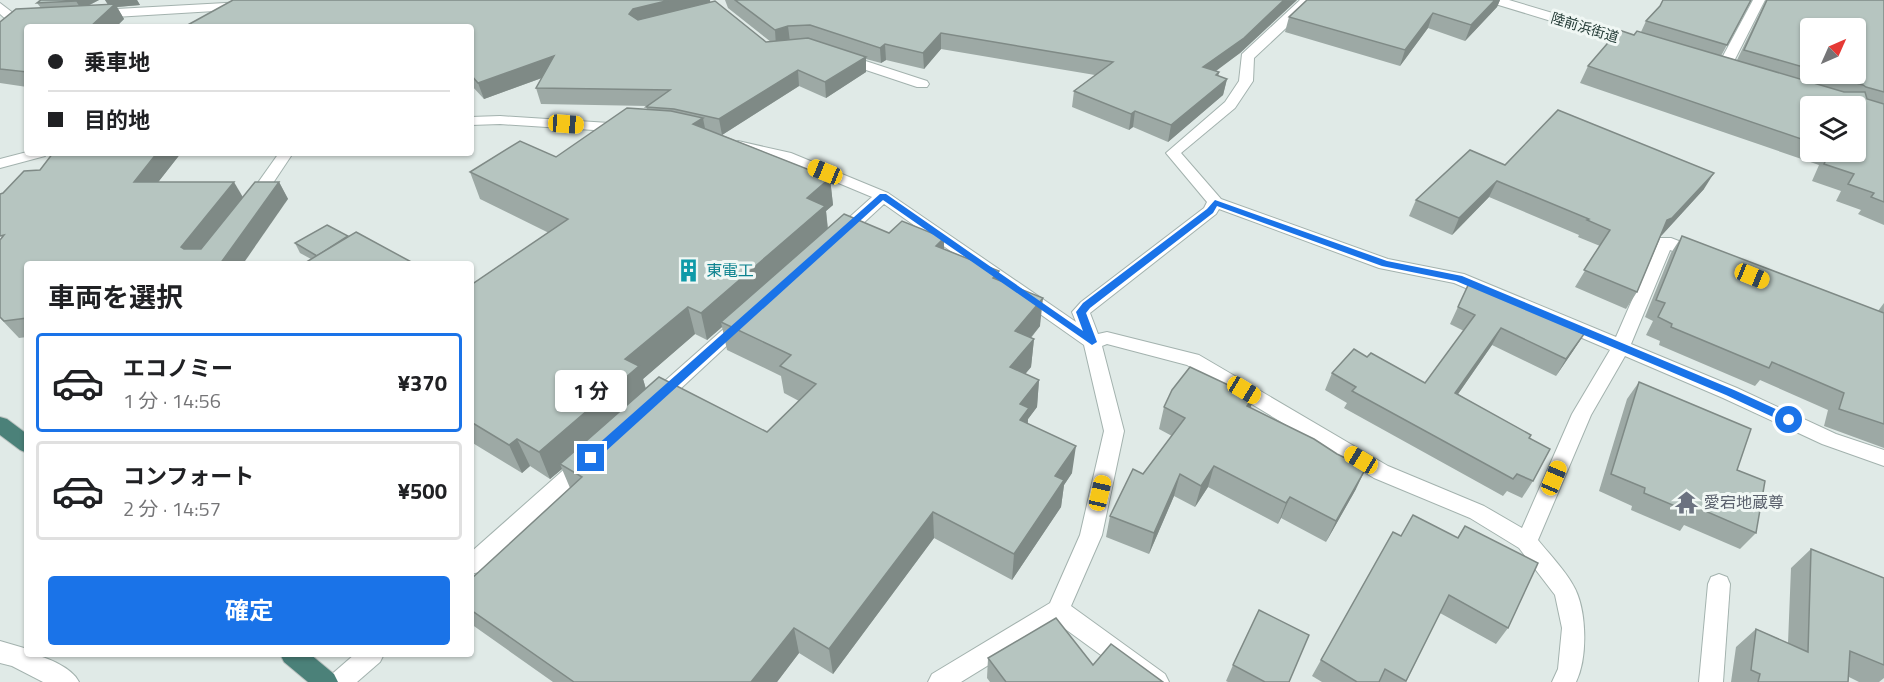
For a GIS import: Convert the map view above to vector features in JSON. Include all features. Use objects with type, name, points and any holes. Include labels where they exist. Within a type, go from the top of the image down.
[{"type":"highway","points":[[0,424],[24,443]]},
{"type":"highway","points":[[296,657],[326,682]]},
{"type":"street","points":[[1306,0],[1290,18],[1246,57],[1246,81],[1230,105],[1173,153],[1215,202],[1385,264],[1458,278],[1730,393],[1829,439],[1884,458]]},
{"type":"street","name":"陸前浜街道","points":[[1496,0],[1655,48]]},
{"type":"street","points":[[1723,69],[1759,0]]},
{"type":"street","points":[[85,15],[252,6]]},
{"type":"street","points":[[0,7],[12,20]]},
{"type":"street","points":[[833,55],[922,84]]},
{"type":"street","points":[[474,121],[500,120],[641,129]]},
{"type":"street","points":[[720,141],[786,156],[883,196],[1092,342],[1107,338],[1193,360],[1381,472],[1477,512],[1527,542],[1565,591],[1573,628],[1570,670],[1564,682]]},
{"type":"street","points":[[0,164],[29,156]]},
{"type":"street","points":[[245,210],[284,156]]},
{"type":"street","points":[[822,251],[883,196]]},
{"type":"street","points":[[940,682],[1058,610],[1091,535],[1114,431],[1092,342],[1081,312],[1210,211],[1215,202]]},
{"type":"street","points":[[1527,542],[1582,414],[1620,348],[1665,242],[1720,263]]},
{"type":"street","points":[[646,408],[760,306]]},
{"type":"street","points":[[474,562],[594,455]]},
{"type":"street","points":[[1711,682],[1719,584]]},
{"type":"street","points":[[1058,610],[1157,682]]},
{"type":"street","points":[[0,652],[16,656],[67,682]]},
{"type":"street","points":[[340,682],[369,657]]},
{"type":"building","points":[[41,0],[78,0],[37,3]]},
{"type":"building","points":[[233,0],[670,0],[633,9],[629,14],[638,20],[715,1],[766,42],[808,38],[866,57],[825,82],[798,70],[719,119],[674,109],[646,107],[670,90],[536,88],[554,56],[478,83],[474,78],[474,24],[189,24]]},
{"type":"building","points":[[735,0],[1284,0],[1244,38],[1203,67],[1219,72],[1216,75],[1227,79],[1171,125],[1135,111],[1131,114],[1074,91],[1113,62],[941,33],[923,53],[885,44],[880,48],[810,25],[788,26],[775,30]]},
{"type":"building","points":[[1307,0],[1495,0],[1471,25],[1433,13],[1405,50],[1289,17]]},
{"type":"building","points":[[1663,0],[1751,0],[1727,45],[1646,21]]},
{"type":"building","points":[[1767,0],[1884,0],[1884,92],[1860,84],[1866,84],[1866,18],[1800,18],[1800,66],[1744,50]]},
{"type":"building","points":[[115,4],[93,24],[24,24],[24,72],[0,69],[0,22],[16,9]]},
{"type":"building","points":[[1619,30],[1634,35],[1637,31],[1800,79],[1800,84],[1817,84],[1844,92],[1865,92],[1867,99],[1884,104],[1884,202],[1871,197],[1874,193],[1848,184],[1854,174],[1824,164],[1825,162],[1866,162],[1866,96],[1800,96],[1800,139],[1588,66]]},
{"type":"building","points":[[627,108],[671,111],[703,118],[693,124],[830,178],[807,198],[825,206],[701,313],[688,307],[625,359],[639,366],[539,452],[517,439],[509,445],[474,424],[474,283],[568,219],[470,172],[520,141],[556,157]]},
{"type":"building","points":[[1558,110],[1714,173],[1672,218],[1667,220],[1637,292],[1584,270],[1610,230],[1587,220],[1589,219],[1497,181],[1459,218],[1416,200],[1470,150],[1505,165]]},
{"type":"building","points":[[51,156],[155,156],[134,182],[234,182],[181,247],[184,249],[201,249],[255,182],[279,182],[222,261],[24,261],[24,318],[4,321],[0,317],[0,240],[4,235],[0,236],[0,194],[24,171],[40,170]]},
{"type":"building","points":[[844,214],[889,233],[902,221],[944,238],[936,246],[999,271],[993,278],[1043,298],[1015,331],[1034,339],[1010,367],[1039,380],[1020,404],[1029,408],[1020,420],[1076,446],[1055,476],[1064,480],[1014,554],[933,512],[829,649],[794,628],[751,682],[574,682],[474,612],[474,576],[582,477],[560,464],[659,377],[767,432],[816,384],[780,366],[791,355],[721,322]]},
{"type":"building","points":[[327,225],[348,236],[317,256],[295,243]]},
{"type":"building","points":[[356,232],[409,261],[308,261]]},
{"type":"building","points":[[1682,236],[1884,313],[1884,424],[1839,409],[1844,393],[1772,362],[1769,368],[1671,327],[1672,324],[1658,317],[1665,303],[1656,300]]},
{"type":"building","points":[[1470,281],[1584,334],[1566,359],[1501,328],[1455,393],[1531,435],[1529,438],[1550,449],[1533,481],[1517,474],[1513,479],[1352,391],[1356,387],[1332,373],[1354,349],[1367,357],[1371,353],[1425,383],[1475,315],[1458,307]]},
{"type":"building","points":[[1190,367],[1254,397],[1247,406],[1366,468],[1336,521],[1290,497],[1286,503],[1214,466],[1201,486],[1180,474],[1154,533],[1110,516],[1133,469],[1143,474],[1185,418],[1164,407],[1172,390]]},
{"type":"building","points":[[1639,382],[1751,429],[1737,470],[1765,481],[1756,533],[1696,507],[1694,514],[1644,493],[1645,488],[1611,474]]},
{"type":"building","points":[[1413,515],[1458,538],[1465,526],[1538,563],[1508,628],[1449,595],[1406,681],[1385,669],[1379,682],[1357,682],[1321,660],[1393,532],[1401,536]]},
{"type":"building","points":[[1811,549],[1884,578],[1884,665],[1850,651],[1848,682],[1758,682],[1760,674],[1751,670],[1756,629],[1808,652]]},
{"type":"building","points":[[1259,610],[1309,635],[1289,682],[1265,682],[1233,665]]},
{"type":"building","points":[[1056,618],[1093,665],[1111,644],[1163,682],[1006,682],[988,658]]},
{"type":"place","name":"東電工","points":[[688,270]]},
{"type":"place","name":"愛宕地蔵尊","points":[[1686,502]]},
{"type":"route","points":[[591,458],[883,196],[1092,342],[1081,312],[1210,211],[1215,202],[1385,264],[1458,278],[1789,420]]}]
